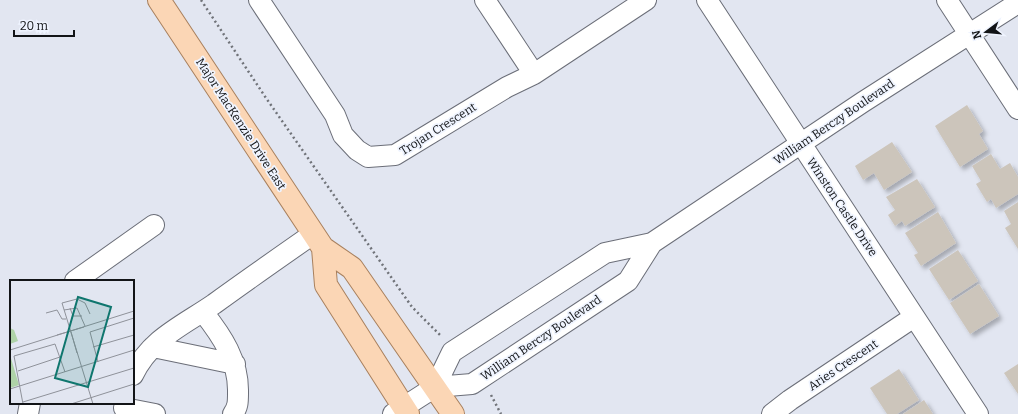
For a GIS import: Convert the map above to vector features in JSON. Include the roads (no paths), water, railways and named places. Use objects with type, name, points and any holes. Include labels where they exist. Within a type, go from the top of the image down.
[{"type":"main road","name":"Major MacKenzie Drive East","points":[[159,0],[318,241],[352,268],[453,414]]},
{"type":"main road","name":"Major MacKenzie Drive East","points":[[318,241],[326,285],[402,412]]},
{"type":"street","name":"Trojan Crescent","points":[[259,0],[335,115],[343,135],[357,150],[368,157],[395,156],[507,87],[534,74],[646,0]]},
{"type":"street","points":[[485,0],[534,74]]},
{"type":"street","name":"Winston Castle Drive","points":[[707,0],[800,145],[978,414]]},
{"type":"street","points":[[947,0],[1018,109]]},
{"type":"street","name":"William Berczy Boulevard","points":[[435,387],[452,352],[605,253],[652,243],[863,102],[1018,3]]},
{"type":"street","points":[[75,280],[154,225]]},
{"type":"street","points":[[134,373],[140,361],[164,336],[318,241]]},
{"type":"street","name":"William Berczy Boulevard","points":[[435,387],[472,384],[628,281],[652,243]]},
{"type":"street","points":[[203,312],[219,333],[235,364],[238,384],[238,407],[233,414]]},
{"type":"street","name":"Aries Crescent","points":[[772,414],[790,400],[914,317]]},
{"type":"street","points":[[153,347],[235,364]]},
{"type":"street","points":[[402,412],[435,387]]},
{"type":"street","points":[[28,414],[30,404]]},
{"type":"street","points":[[125,408],[155,414]]}]
